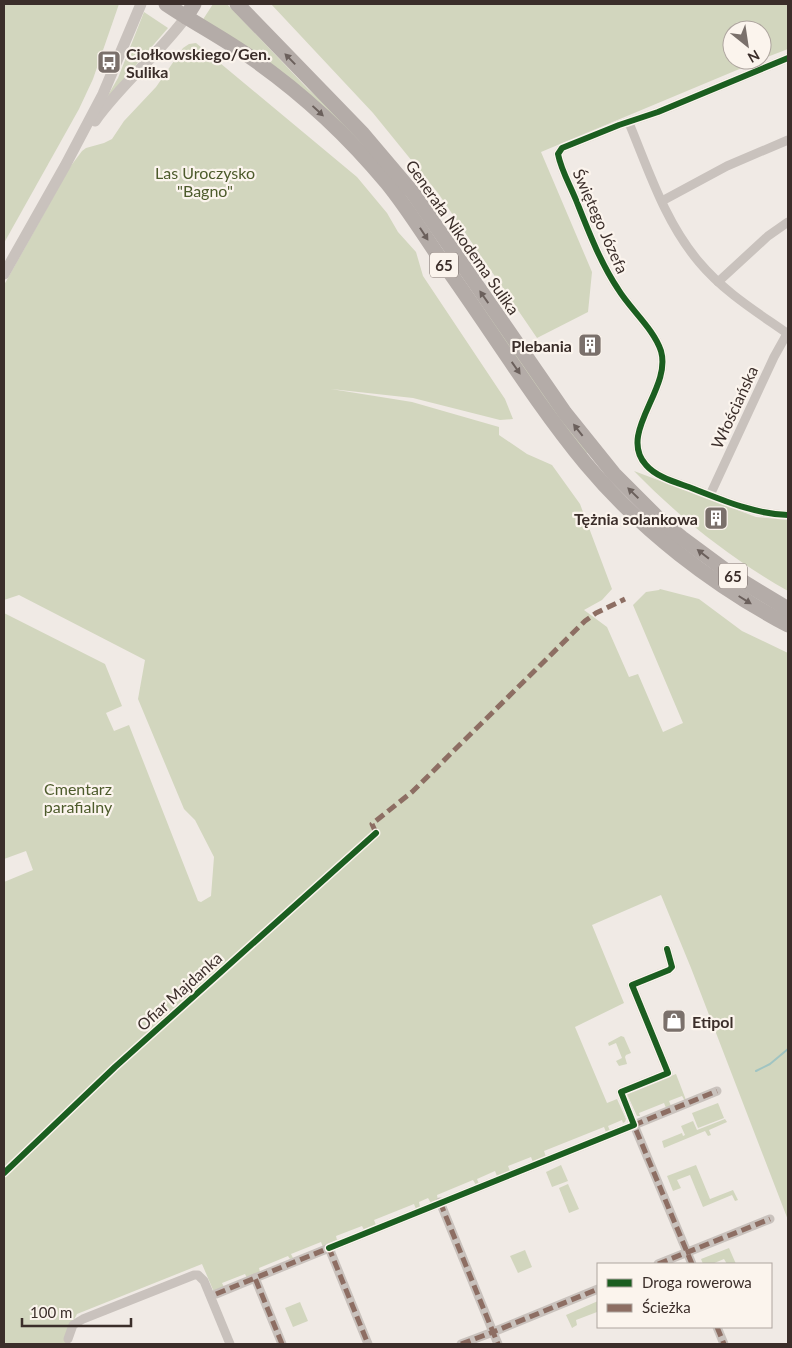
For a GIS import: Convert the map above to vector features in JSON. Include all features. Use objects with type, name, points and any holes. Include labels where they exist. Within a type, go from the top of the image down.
[{"type":"highway","name":"65","points":[[166,4],[190,10]]},
{"type":"highway","name":"Generała Nikodema Sulika","points":[[237,4],[363,134],[413,193],[565,413],[608,468],[658,518],[686,541],[732,575],[788,609]]},
{"type":"highway","name":"Generała Nikodema Sulika","points":[[190,10],[281,80],[334,126],[367,160],[404,205],[549,416],[588,466],[625,505],[677,552],[728,589],[788,625]]},
{"type":"highway","points":[[588,466],[586,463],[593,459],[608,468]]},
{"type":"street","points":[[4,274],[103,94],[141,4]]},
{"type":"street","points":[[65,166],[98,116],[119,91],[158,51],[190,10]]},
{"type":"street","points":[[788,58],[629,123],[670,220],[700,264],[718,282],[788,334]]},
{"type":"street","name":"Świętego Józefa","points":[[629,123],[619,125],[562,148],[558,154],[608,273],[630,306],[653,335],[661,352],[663,371],[639,432],[638,450],[646,466],[653,472],[710,495]]},
{"type":"street","points":[[662,201],[727,166],[788,140]]},
{"type":"street","points":[[718,282],[768,236],[788,222]]},
{"type":"street","name":"Włościańska","points":[[710,495],[774,357],[788,334]]},
{"type":"street","points":[[710,495],[754,511],[788,515]]},
{"type":"street","points":[[667,948],[672,962],[669,970],[632,984],[668,1073],[621,1092],[692,1263]]},
{"type":"street","points":[[216,1294],[717,1091]]},
{"type":"street","points":[[440,1202],[498,1344]]},
{"type":"street","points":[[661,1263],[770,1220]]},
{"type":"street","points":[[329,1248],[368,1344]]},
{"type":"street","points":[[68,1339],[73,1326],[83,1319],[194,1275],[204,1281],[230,1344]]},
{"type":"street","points":[[255,1278],[282,1344]]},
{"type":"street","points":[[461,1344],[597,1289]]},
{"type":"street","points":[[717,1328],[724,1344]]},
{"type":"green space","points":[[4,4],[119,4],[93,79],[79,109],[4,243]]},
{"type":"green space","points":[[213,4],[227,4],[308,89],[332,109],[364,143],[588,452],[585,455],[391,181],[202,21]]},
{"type":"green space","points":[[271,4],[788,4],[788,49],[772,55],[772,20],[722,20],[722,70],[737,70],[541,152],[592,272],[588,312],[537,338],[438,193],[373,113]]},
{"type":"green space","points":[[144,12],[168,28],[104,102],[118,78]]},
{"type":"green space","points":[[196,43],[357,177],[387,213],[398,232],[416,252],[423,276],[505,399],[513,419],[500,420],[413,398],[331,389],[412,402],[499,427],[499,435],[527,454],[552,465],[580,504],[612,589],[602,600],[584,610],[607,627],[629,677],[638,674],[663,732],[683,723],[633,605],[646,592],[660,589],[699,599],[742,631],[788,653],[788,1220],[661,895],[592,925],[624,1003],[575,1027],[607,1103],[617,1099],[626,1119],[625,1122],[623,1123],[622,1120],[608,1126],[610,1131],[606,1132],[604,1127],[544,1151],[546,1157],[533,1162],[531,1157],[508,1166],[510,1171],[497,1176],[495,1171],[477,1179],[479,1184],[476,1185],[473,1180],[437,1195],[438,1200],[431,1203],[428,1198],[419,1202],[420,1207],[416,1209],[414,1204],[374,1220],[376,1225],[364,1230],[362,1226],[336,1236],[337,1240],[323,1247],[321,1242],[291,1254],[293,1258],[290,1259],[288,1256],[259,1268],[260,1272],[247,1278],[245,1274],[222,1283],[224,1287],[214,1292],[202,1264],[77,1314],[67,1333],[66,1344],[4,1344],[4,882],[33,870],[26,851],[4,859],[4,613],[105,664],[122,706],[106,713],[114,731],[129,725],[198,901],[201,902],[211,896],[214,857],[195,820],[184,809],[138,699],[145,660],[19,595],[4,600],[4,285],[70,167],[82,151],[112,139],[124,121],[156,87],[183,48],[189,44]]},
{"type":"green space","points":[[634,471],[756,517],[788,520],[788,591],[746,565],[707,537],[669,505]]},
{"type":"green space","points":[[621,1036],[624,1037],[631,1053],[625,1057],[627,1064],[619,1066],[616,1061],[622,1058],[616,1043],[609,1046],[608,1043]]},
{"type":"green space","points":[[676,1074],[686,1100],[682,1096],[669,1101],[671,1106],[666,1108],[664,1103],[639,1113],[640,1116],[637,1116],[627,1094]]},
{"type":"green space","points":[[718,1103],[724,1118],[698,1128],[692,1113]]},
{"type":"green space","points":[[725,1119],[727,1122],[709,1130],[711,1135],[708,1136],[705,1131],[664,1148],[662,1141],[682,1133],[683,1136],[685,1135],[681,1126],[693,1121],[697,1130]]},
{"type":"green space","points":[[561,1165],[568,1181],[552,1187],[546,1172]]},
{"type":"green space","points":[[696,1165],[710,1199],[733,1190],[738,1200],[735,1201],[732,1195],[703,1207],[690,1175],[677,1180],[681,1188],[673,1191],[667,1176]]},
{"type":"green space","points":[[568,1184],[579,1209],[569,1213],[559,1188]]},
{"type":"green space","points":[[729,1248],[736,1263],[726,1263],[724,1259],[714,1263],[703,1263],[701,1259]]},
{"type":"green space","points":[[525,1250],[532,1267],[518,1273],[510,1256]]},
{"type":"green space","points":[[597,1301],[597,1312],[576,1320],[577,1325],[572,1328],[566,1315]]},
{"type":"green space","points":[[300,1302],[308,1321],[293,1327],[285,1308]]},
{"type":"waterway","points":[[756,1071],[770,1064],[788,1049]]},
{"type":"marked path","points":[[376,833],[372,824],[412,792],[585,621],[596,613],[625,599]]},
{"type":"marked path","points":[[692,1263],[634,1125],[717,1091]]},
{"type":"marked path","points":[[440,1202],[493,1332],[597,1289]]},
{"type":"marked path","points":[[660,1263],[770,1219]]},
{"type":"marked path","points":[[282,1344],[255,1278],[329,1248],[368,1344]]},
{"type":"marked path","points":[[216,1294],[255,1278]]},
{"type":"marked path","points":[[717,1328],[724,1344]]},
{"type":"marked path","points":[[461,1344],[493,1332],[498,1344]]},
{"type":"cycle path","points":[[788,58],[658,112],[619,125],[562,148],[558,154],[563,172],[606,268],[623,297],[653,335],[661,351],[662,365],[659,380],[641,425],[638,439],[639,452],[646,465],[669,480],[729,502],[764,512],[788,515]]},
{"type":"cycle path","name":"Ofiar Majdanka","points":[[4,1173],[115,1067],[376,833]]},
{"type":"cycle path","points":[[329,1248],[634,1125],[621,1092],[668,1073],[632,985],[669,970],[672,967],[667,949]]},
{"type":"place","name":"Ciołkowskiego/Gen. Sulika","points":[[109,62]]},
{"type":"place","name":"Plebania","points":[[590,345]]},
{"type":"place","name":"Tężnia solankowa","points":[[716,518]]},
{"type":"place","name":"Etipol","points":[[674,1021]]},
{"type":"park label","name":"Las Uroczysko \"Bagno\"","points":[[205,181]]},
{"type":"park label","name":"Cmentarz parafialny","points":[[78,797]]}]
